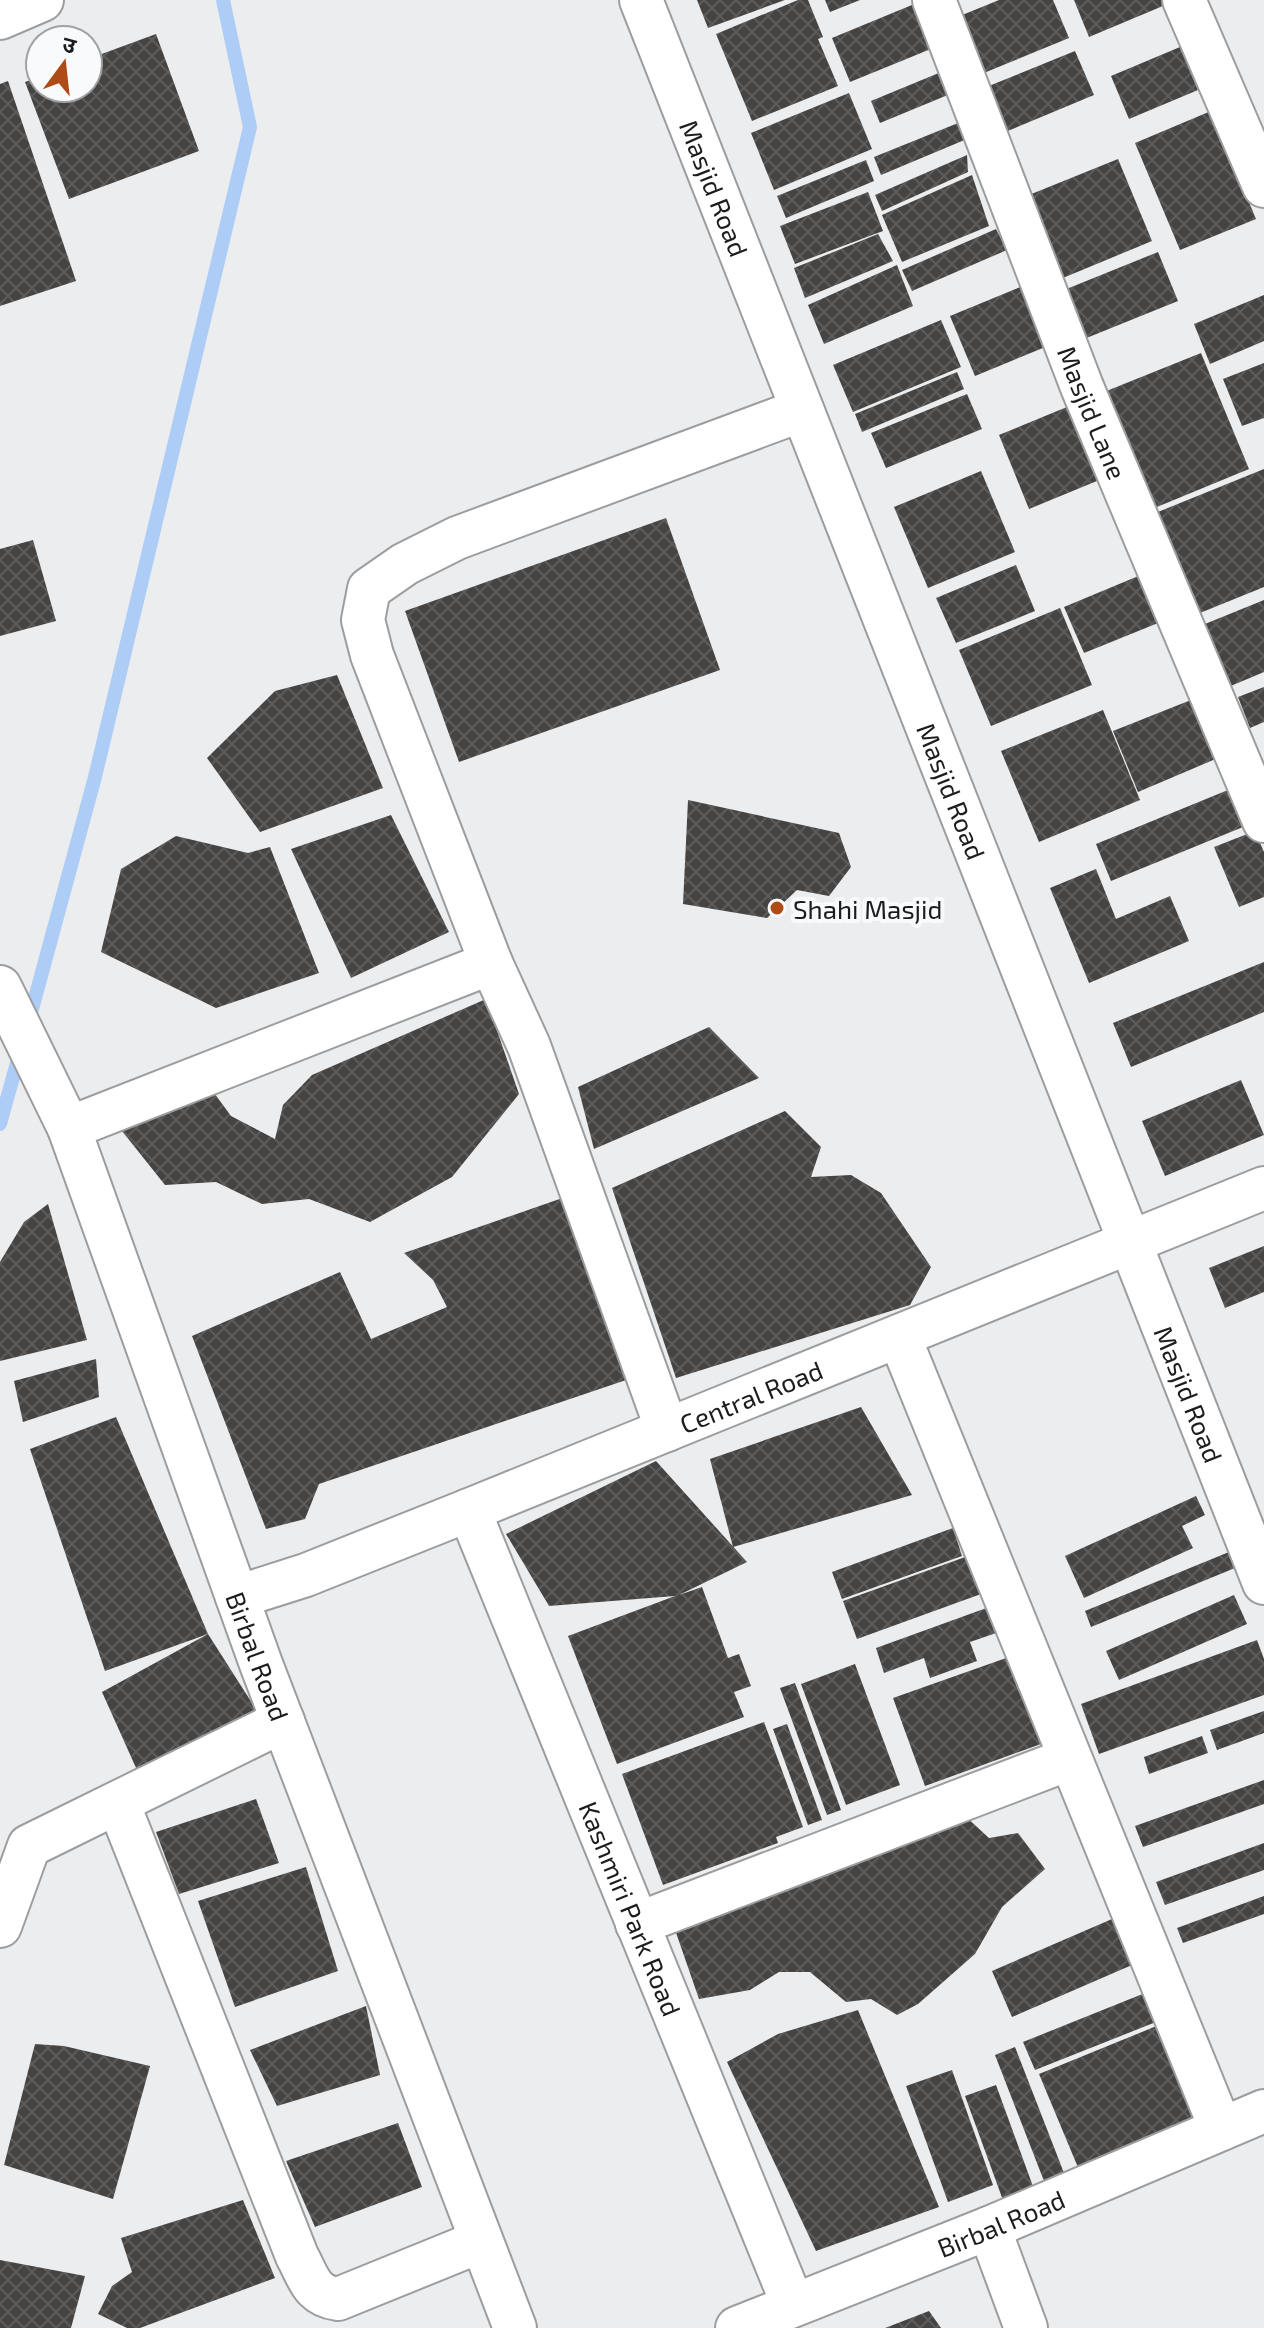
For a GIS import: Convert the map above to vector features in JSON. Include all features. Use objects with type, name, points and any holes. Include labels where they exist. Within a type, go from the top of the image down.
[{"type":"street","points":[[0,18],[42,0]]},
{"type":"street","name":"Masjid Road","points":[[641,0],[1264,1583]]},
{"type":"street","name":"Masjid Lane","points":[[934,0],[1082,387],[1264,821]]},
{"type":"street","points":[[1184,0],[1264,186]]},
{"type":"street","points":[[667,1430],[529,1046],[491,963],[372,655],[363,620],[369,589],[405,564],[457,538],[802,410]]},
{"type":"street","points":[[69,1128],[491,963]]},
{"type":"street","name":"Birbal Road","points":[[4,995],[69,1128],[283,1721],[515,2328]]},
{"type":"street","name":"Central Road","points":[[237,1597],[306,1575],[1264,1188]]},
{"type":"street","points":[[899,1336],[1221,2129]]},
{"type":"street","name":"Kashmiri Park Road","points":[[469,1510],[793,2305]]},
{"type":"street","points":[[0,1926],[29,1846],[283,1721]]},
{"type":"street","points":[[637,1924],[1069,1759]]},
{"type":"street","points":[[118,1803],[297,2256],[313,2288],[325,2297],[338,2299],[481,2241]]},
{"type":"street","name":"Birbal Road","points":[[737,2328],[989,2228],[1264,2111]]},
{"type":"street","points":[[989,2228],[1026,2328]]},
{"type":"building","points":[[697,0],[785,0],[708,28]]},
{"type":"building","points":[[798,0],[808,0],[823,37],[818,39],[838,86],[752,121],[716,34]]},
{"type":"building","points":[[825,0],[860,0],[830,12]]},
{"type":"building","points":[[924,0],[943,44],[850,82],[832,38]]},
{"type":"building","points":[[999,0],[1053,0],[1069,38],[974,77],[950,20]]},
{"type":"building","points":[[1074,0],[1169,0],[1170,3],[1089,37]]},
{"type":"building","points":[[156,34],[199,151],[69,199],[33,104],[104,104],[104,53]]},
{"type":"building","points":[[1180,47],[1198,90],[1129,119],[1111,76]]},
{"type":"building","points":[[1075,51],[1094,95],[998,135],[979,90]]},
{"type":"building","points":[[946,70],[955,92],[880,123],[871,101]]},
{"type":"building","points":[[8,81],[76,281],[0,306],[0,84]]},
{"type":"building","points":[[849,93],[872,149],[774,190],[751,133]]},
{"type":"building","points":[[1211,111],[1256,219],[1180,250],[1135,143]]},
{"type":"building","points":[[968,119],[974,136],[881,175],[874,157]]},
{"type":"building","points":[[967,155],[968,172],[882,211],[875,195]]},
{"type":"building","points":[[1118,159],[1152,241],[1058,280],[1024,197]]},
{"type":"building","points":[[866,160],[874,181],[786,218],[777,196]]},
{"type":"building","points":[[972,175],[989,226],[902,262],[882,215]]},
{"type":"building","points":[[868,192],[883,231],[795,264],[780,226]]},
{"type":"building","points":[[996,229],[1007,250],[912,291],[902,270]]},
{"type":"building","points":[[878,234],[893,261],[805,298],[794,268]]},
{"type":"building","points":[[1158,252],[1178,301],[1084,339],[1064,290]]},
{"type":"building","points":[[897,265],[913,306],[824,344],[808,305]]},
{"type":"building","points":[[1030,283],[1055,343],[975,376],[950,316]]},
{"type":"building","points":[[1264,295],[1264,341],[1210,364],[1194,324]]},
{"type":"building","points":[[941,320],[961,367],[853,412],[833,365]]},
{"type":"building","points":[[1201,353],[1249,469],[1152,509],[1104,392]]},
{"type":"building","points":[[1264,363],[1264,418],[1242,426],[1223,379]]},
{"type":"building","points":[[957,372],[964,389],[862,432],[855,414]]},
{"type":"building","points":[[967,394],[982,429],[886,468],[871,433]]},
{"type":"building","points":[[1079,402],[1109,476],[1029,509],[999,435]]},
{"type":"building","points":[[1264,469],[1264,587],[1195,615],[1153,514]]},
{"type":"building","points":[[981,471],[1015,552],[928,588],[894,507]]},
{"type":"building","points":[[666,518],[720,670],[459,762],[405,611]]},
{"type":"building","points":[[33,540],[56,621],[0,636],[0,549]]},
{"type":"building","points":[[1016,565],[1035,611],[956,643],[936,598]]},
{"type":"building","points":[[1148,572],[1168,619],[1084,653],[1064,607]]},
{"type":"building","points":[[1264,600],[1264,672],[1226,688],[1200,626]]},
{"type":"building","points":[[1060,608],[1092,685],[991,726],[959,650]]},
{"type":"building","points":[[337,675],[383,788],[260,832],[207,758],[275,691]]},
{"type":"building","points":[[1264,687],[1264,722],[1250,728],[1238,697]]},
{"type":"building","points":[[1201,696],[1225,755],[1138,792],[1113,731]]},
{"type":"building","points":[[1103,710],[1140,800],[1039,842],[1001,751]]},
{"type":"building","points":[[1228,790],[1243,827],[1111,881],[1096,844]]},
{"type":"building","points":[[688,800],[839,833],[851,867],[829,896],[797,890],[767,918],[683,904]]},
{"type":"building","points":[[391,815],[449,932],[351,978],[291,849]]},
{"type":"building","points":[[1255,831],[1264,852],[1264,897],[1239,907],[1214,847]]},
{"type":"building","points":[[176,836],[248,853],[270,847],[319,973],[216,1008],[101,952],[121,869]]},
{"type":"building","points":[[1096,869],[1116,919],[1170,896],[1189,941],[1089,983],[1050,888]]},
{"type":"building","points":[[1264,962],[1264,1012],[1131,1067],[1113,1023]]},
{"type":"building","points":[[486,999],[519,1094],[452,1177],[370,1222],[309,1199],[262,1204],[216,1182],[165,1185],[122,1131],[212,1090],[231,1116],[275,1139],[283,1105],[312,1075]]},
{"type":"building","points":[[709,1027],[759,1078],[594,1149],[578,1087]]},
{"type":"building","points":[[1241,1080],[1264,1135],[1165,1176],[1142,1121]]},
{"type":"building","points":[[785,1111],[821,1147],[811,1177],[851,1175],[881,1193],[931,1267],[910,1305],[676,1378],[612,1188]]},
{"type":"building","points":[[571,1195],[635,1377],[319,1484],[305,1519],[266,1529],[192,1336],[340,1272],[371,1339],[447,1307],[433,1280],[404,1253]]},
{"type":"building","points":[[48,1204],[87,1340],[0,1361],[0,1262],[24,1222]]},
{"type":"building","points":[[1264,1246],[1264,1292],[1225,1308],[1209,1268]]},
{"type":"building","points":[[96,1359],[99,1397],[23,1422],[14,1381]]},
{"type":"building","points":[[861,1407],[912,1495],[733,1547],[710,1459]]},
{"type":"building","points":[[116,1417],[208,1634],[105,1671],[30,1449]]},
{"type":"building","points":[[656,1461],[747,1562],[679,1595],[702,1587],[728,1658],[739,1654],[751,1686],[734,1692],[744,1717],[617,1764],[568,1636],[675,1596],[549,1606],[506,1534]]},
{"type":"building","points":[[1196,1496],[1205,1515],[1182,1526],[1193,1548],[1084,1598],[1065,1556]]},
{"type":"building","points":[[953,1528],[962,1556],[842,1599],[832,1572]]},
{"type":"building","points":[[1229,1552],[1235,1568],[1091,1627],[1085,1611]]},
{"type":"building","points":[[968,1556],[981,1594],[857,1639],[843,1601]]},
{"type":"building","points":[[1234,1595],[1247,1624],[1119,1680],[1106,1651]]},
{"type":"building","points":[[992,1606],[1002,1631],[970,1642],[977,1661],[930,1678],[924,1658],[884,1673],[876,1648]]},
{"type":"building","points":[[208,1634],[268,1728],[141,1779],[102,1692]]},
{"type":"building","points":[[1257,1640],[1264,1659],[1264,1695],[1099,1754],[1081,1704]]},
{"type":"building","points":[[1009,1657],[1041,1744],[925,1786],[893,1698]]},
{"type":"building","points":[[855,1664],[900,1785],[846,1805],[801,1684]]},
{"type":"building","points":[[795,1683],[841,1810],[827,1815],[780,1688]]},
{"type":"building","points":[[1264,1711],[1264,1733],[1217,1750],[1210,1730]]},
{"type":"building","points":[[764,1722],[803,1827],[776,1837],[778,1843],[663,1885],[622,1774]]},
{"type":"building","points":[[787,1724],[822,1820],[808,1825],[773,1729]]},
{"type":"building","points":[[1202,1736],[1208,1753],[1149,1774],[1144,1757]]},
{"type":"building","points":[[1264,1780],[1264,1804],[1143,1847],[1135,1826]]},
{"type":"building","points":[[256,1799],[279,1863],[179,1894],[156,1832]]},
{"type":"building","points":[[964,1815],[989,1838],[1018,1833],[1045,1869],[1002,1907],[975,1954],[918,2004],[897,2015],[871,1999],[846,2002],[810,1972],[779,1972],[750,1990],[699,1999],[673,1924]]},
{"type":"building","points":[[1264,1843],[1264,1870],[1165,1905],[1156,1882]]},
{"type":"building","points":[[306,1867],[338,1971],[235,2007],[198,1901]]},
{"type":"building","points":[[1264,1896],[1264,1914],[1183,1943],[1177,1928]]},
{"type":"building","points":[[1112,1919],[1132,1965],[1012,2017],[992,1971]]},
{"type":"building","points":[[1150,1991],[1161,2020],[1035,2070],[1023,2042]]},
{"type":"building","points":[[366,2006],[380,2075],[277,2106],[250,2050]]},
{"type":"building","points":[[858,2010],[939,2207],[816,2251],[727,2062],[778,2034]]},
{"type":"building","points":[[1159,2025],[1202,2127],[1082,2177],[1039,2074]]},
{"type":"building","points":[[35,2044],[64,2046],[150,2066],[113,2199],[4,2165]]},
{"type":"building","points":[[1015,2047],[1064,2173],[1044,2181],[995,2055]]},
{"type":"building","points":[[952,2070],[993,2185],[948,2202],[906,2086]]},
{"type":"building","points":[[996,2085],[1035,2192],[1004,2203],[965,2096]]},
{"type":"building","points":[[398,2123],[422,2187],[315,2227],[286,2161]]},
{"type":"building","points":[[243,2200],[275,2278],[140,2328],[127,2328],[98,2314],[112,2286],[132,2272],[121,2238]]},
{"type":"building","points":[[0,2260],[85,2276],[71,2328],[0,2328]]},
{"type":"building","points":[[929,2311],[941,2328],[885,2328]]},
{"type":"waterway","points":[[28,1024],[95,777],[250,127],[223,0]]},
{"type":"waterway","points":[[0,1124],[20,1052]]},
{"type":"place","name":"Shahi Masjid","points":[[777,908]]}]
